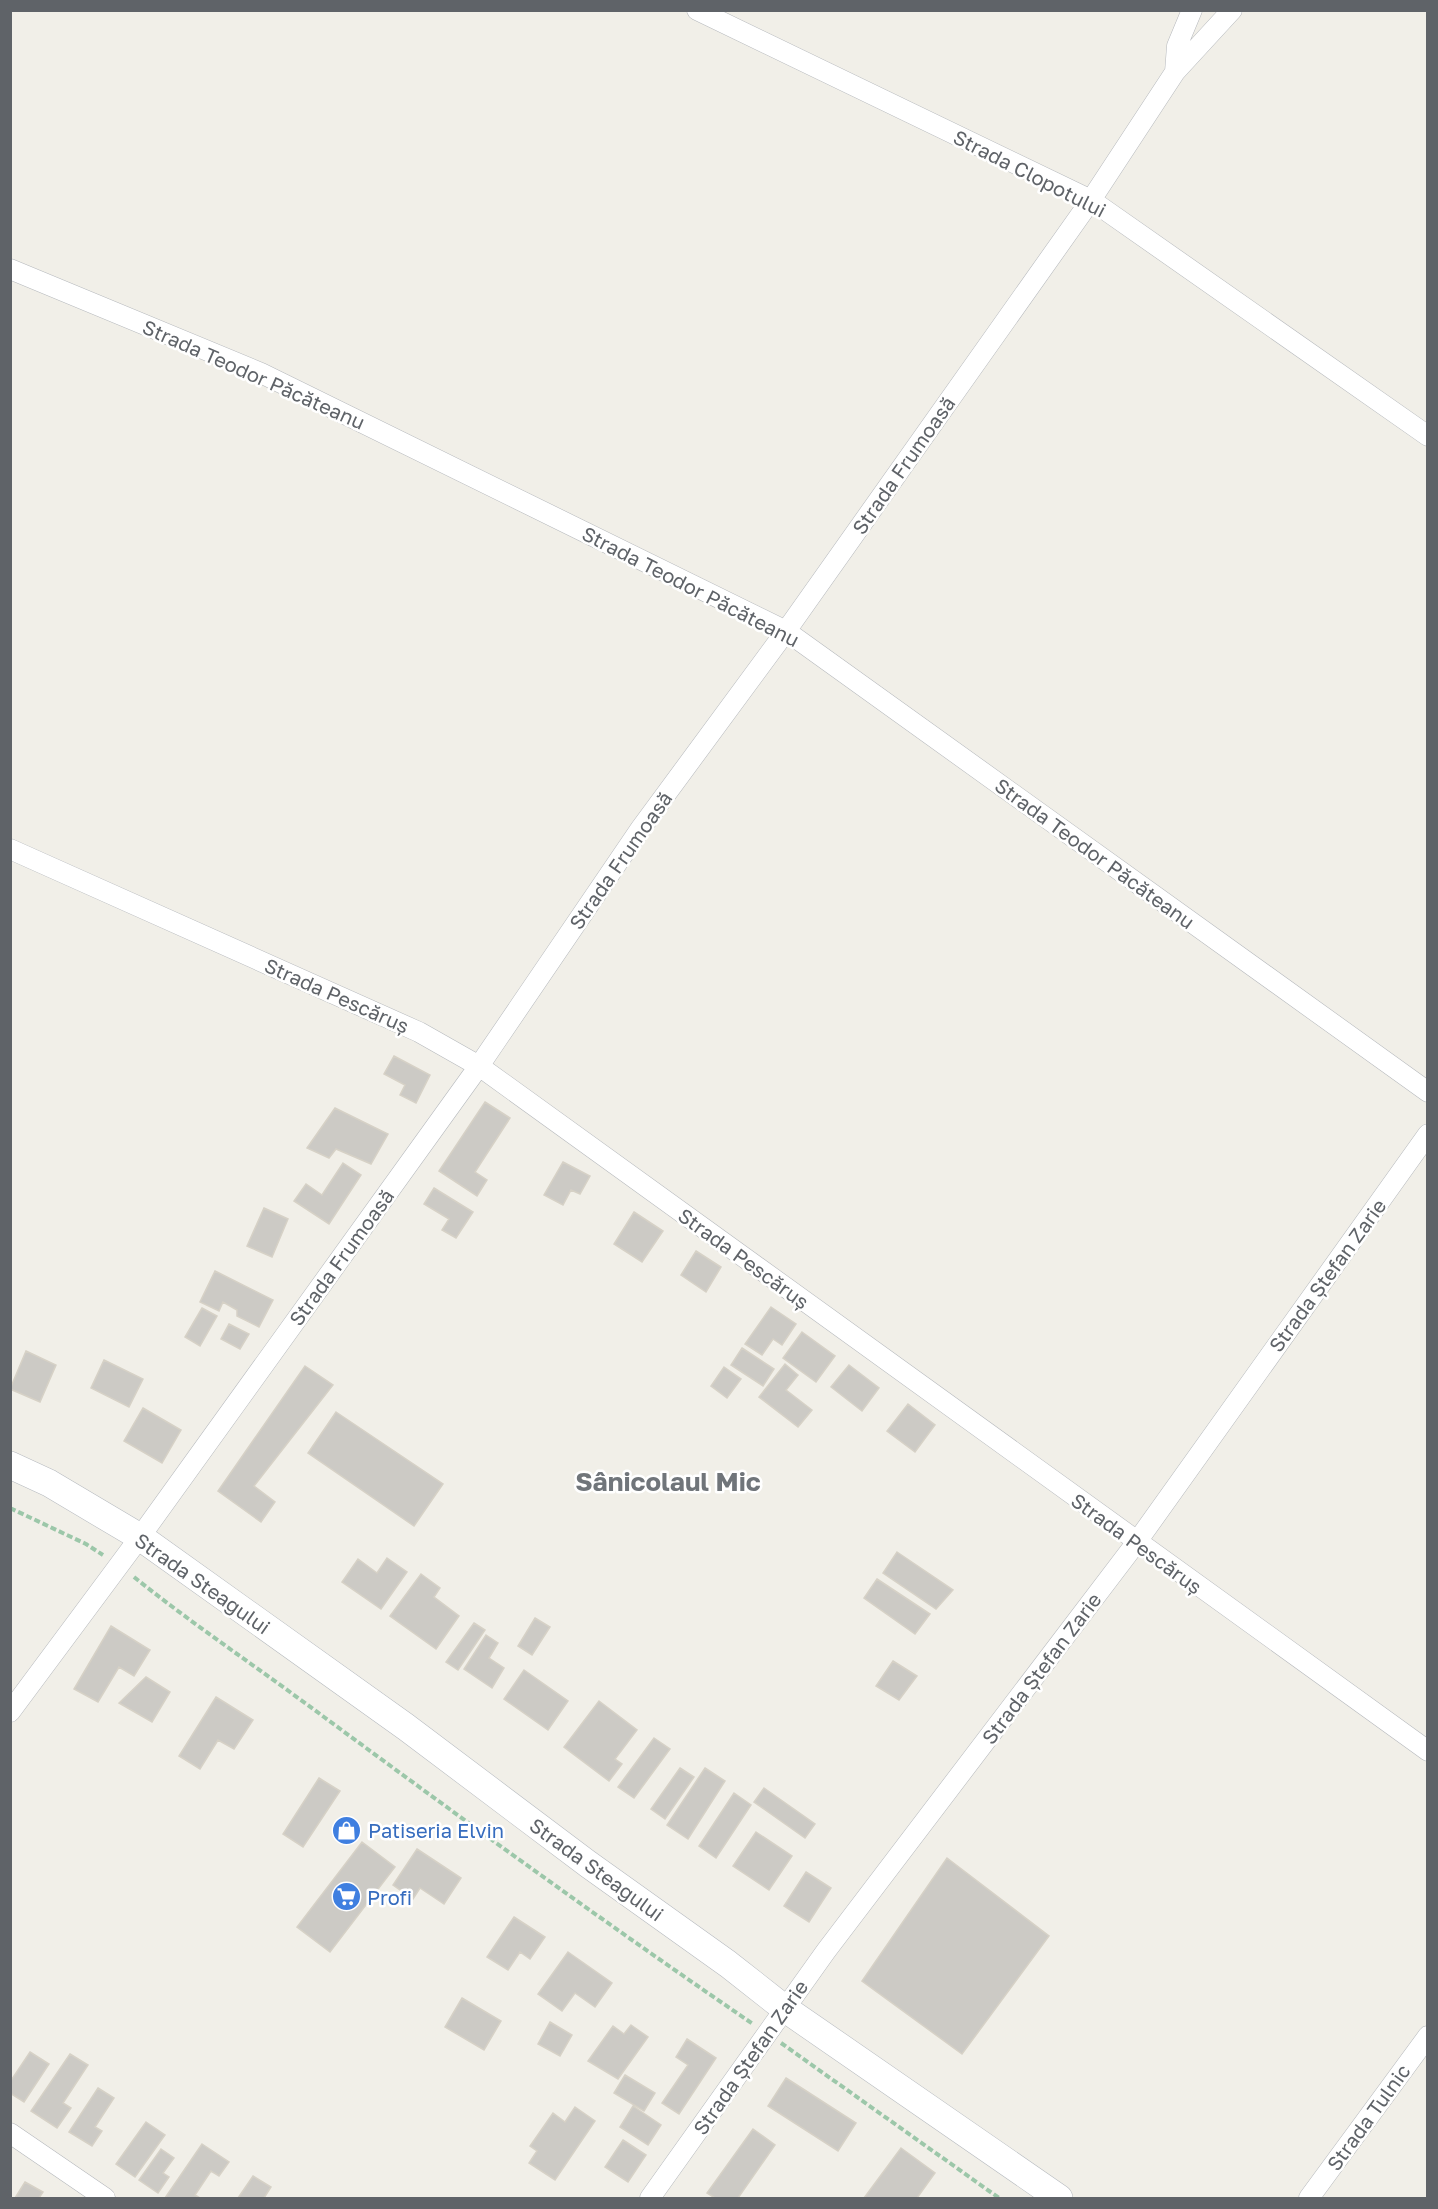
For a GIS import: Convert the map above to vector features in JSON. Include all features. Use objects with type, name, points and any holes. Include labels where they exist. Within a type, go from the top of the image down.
[{"type":"main road","name":"Strada Steagului","points":[[10,1465],[49,1484],[140,1537],[406,1727],[588,1864],[728,1964],[784,2008],[1059,2199]]},
{"type":"street","name":"Strada Clopotului","points":[[697,10],[1090,200],[1428,436]]},
{"type":"street","points":[[1175,72],[1177,46],[1192,10]]},
{"type":"street","name":"Strada Frumoasă","points":[[10,1712],[140,1537],[479,1066],[641,828],[786,631],[1090,200],[1175,72],[1233,10]]},
{"type":"street","name":"Strada Teodor Păcăteanu","points":[[10,269],[261,372],[786,631],[1428,1092]]},
{"type":"street","name":"Strada Pescăruș","points":[[10,849],[419,1032],[479,1066],[1136,1543],[1428,1751]]},
{"type":"street","name":"Strada Ștefan Zarie","points":[[650,2199],[768,2034],[784,2008],[1136,1543],[1428,1134]]},
{"type":"street","name":"Strada Tulnic","points":[[1309,2199],[1428,2036]]},
{"type":"street","points":[[10,2133],[105,2199]]},
{"type":"path","points":[[10,1508],[86,1544],[118,1564],[176,1611],[262,1671],[461,1819],[999,2199]]},
{"type":"building","points":[[394,1056],[430,1075],[416,1103],[400,1095],[405,1085],[384,1074]]},
{"type":"building","points":[[485,1102],[510,1118],[475,1172],[487,1180],[477,1196],[439,1171]]},
{"type":"building","points":[[335,1108],[388,1134],[371,1164],[336,1149],[329,1158],[307,1148]]},
{"type":"building","points":[[563,1162],[590,1176],[580,1194],[571,1190],[563,1205],[544,1195]]},
{"type":"building","points":[[343,1163],[361,1175],[329,1224],[294,1201],[306,1184],[322,1195]]},
{"type":"building","points":[[434,1188],[473,1212],[456,1238],[442,1230],[449,1219],[424,1204]]},
{"type":"building","points":[[264,1208],[288,1219],[272,1257],[247,1246]]},
{"type":"building","points":[[634,1212],[663,1231],[642,1262],[614,1244]]},
{"type":"building","points":[[696,1251],[721,1267],[706,1292],[681,1275]]},
{"type":"building","points":[[215,1271],[273,1300],[259,1327],[237,1316],[237,1310],[223,1302],[219,1311],[200,1302]]},
{"type":"building","points":[[771,1307],[796,1324],[782,1345],[773,1339],[762,1355],[745,1344]]},
{"type":"building","points":[[202,1308],[217,1316],[200,1346],[185,1337]]},
{"type":"building","points":[[229,1324],[249,1334],[240,1349],[221,1339]]},
{"type":"building","points":[[802,1332],[835,1356],[816,1382],[783,1358]]},
{"type":"building","points":[[742,1348],[774,1369],[763,1386],[731,1365]]},
{"type":"building","points":[[26,1351],[56,1365],[40,1402],[10,1389]]},
{"type":"building","points":[[104,1360],[143,1379],[129,1407],[91,1388]]},
{"type":"building","points":[[785,1364],[798,1375],[786,1390],[812,1410],[798,1427],[759,1397]]},
{"type":"building","points":[[849,1365],[879,1388],[862,1411],[831,1387]]},
{"type":"building","points":[[305,1366],[333,1385],[254,1486],[275,1502],[261,1522],[218,1491]]},
{"type":"building","points":[[724,1367],[741,1379],[727,1398],[711,1386]]},
{"type":"building","points":[[908,1404],[935,1425],[915,1452],[887,1431]]},
{"type":"building","points":[[143,1408],[181,1430],[162,1463],[124,1441]]},
{"type":"building","points":[[336,1412],[443,1484],[414,1526],[308,1453]]},
{"type":"building","points":[[897,1552],[953,1590],[936,1609],[883,1573]]},
{"type":"building","points":[[387,1558],[407,1572],[381,1609],[342,1582],[358,1559],[377,1573]]},
{"type":"building","points":[[421,1574],[440,1588],[434,1597],[459,1616],[436,1649],[390,1616]]},
{"type":"building","points":[[877,1579],[930,1614],[915,1634],[864,1598]]},
{"type":"building","points":[[535,1618],[550,1627],[532,1655],[518,1646]]},
{"type":"building","points":[[474,1623],[485,1630],[458,1670],[446,1662]]},
{"type":"building","points":[[111,1626],[150,1650],[134,1676],[119,1667],[98,1702],[74,1689]]},
{"type":"building","points":[[486,1635],[498,1643],[489,1658],[504,1668],[492,1688],[464,1669]]},
{"type":"building","points":[[893,1661],[917,1676],[899,1700],[876,1686]]},
{"type":"building","points":[[524,1670],[568,1701],[548,1730],[504,1699]]},
{"type":"building","points":[[146,1677],[170,1692],[152,1722],[119,1703]]},
{"type":"building","points":[[216,1697],[253,1720],[234,1749],[218,1740],[200,1769],[179,1756]]},
{"type":"building","points":[[599,1701],[637,1730],[615,1759],[622,1764],[609,1781],[564,1747]]},
{"type":"building","points":[[654,1738],[670,1749],[634,1798],[618,1787]]},
{"type":"building","points":[[680,1768],[694,1777],[665,1819],[651,1809]]},
{"type":"building","points":[[705,1768],[725,1781],[688,1839],[667,1825]]},
{"type":"building","points":[[319,1778],[340,1791],[303,1847],[283,1834]]},
{"type":"building","points":[[764,1788],[815,1824],[805,1838],[754,1802]]},
{"type":"building","points":[[734,1793],[751,1805],[716,1858],[699,1846]]},
{"type":"building","name":"Patiseria Elvin","points":[[346,1818],[358,1826],[348,1842],[335,1833]]},
{"type":"building","points":[[756,1832],[792,1856],[769,1890],[733,1866]]},
{"type":"building","name":"Profi","points":[[362,1842],[395,1867],[330,1952],[297,1927]]},
{"type":"building","points":[[417,1849],[461,1878],[444,1904],[420,1888],[413,1899],[393,1885]]},
{"type":"building","points":[[947,1858],[1049,1936],[962,2054],[862,1981]]},
{"type":"building","points":[[806,1872],[831,1888],[809,1922],[784,1906]]},
{"type":"building","points":[[514,1917],[545,1937],[530,1959],[520,1952],[508,1970],[487,1957]]},
{"type":"building","points":[[568,1952],[612,1983],[595,2007],[575,1993],[562,2011],[538,1994]]},
{"type":"building","points":[[462,1998],[501,2021],[484,2050],[445,2027]]},
{"type":"building","points":[[550,2022],[572,2035],[560,2056],[538,2044]]},
{"type":"building","points":[[631,2025],[648,2037],[618,2079],[588,2061],[613,2026],[624,2034]]},
{"type":"building","points":[[687,2039],[716,2058],[679,2114],[662,2103],[688,2065],[676,2057]]},
{"type":"building","points":[[30,2052],[49,2064],[24,2102],[10,2093],[10,2082]]},
{"type":"building","points":[[70,2054],[88,2065],[63,2103],[71,2108],[57,2128],[31,2111]]},
{"type":"building","points":[[625,2075],[655,2093],[644,2111],[614,2093]]},
{"type":"building","points":[[786,2078],[856,2123],[838,2151],[768,2106]]},
{"type":"building","points":[[98,2088],[114,2098],[95,2127],[102,2131],[92,2146],[69,2132]]},
{"type":"building","points":[[633,2106],[661,2125],[648,2145],[620,2127]]},
{"type":"building","points":[[575,2107],[595,2121],[555,2180],[529,2163],[537,2151],[530,2146],[553,2113],[565,2122]]},
{"type":"building","points":[[146,2122],[165,2135],[135,2177],[116,2164]]},
{"type":"building","points":[[753,2129],[775,2145],[738,2198],[715,2198],[707,2193]]},
{"type":"building","points":[[623,2140],[646,2155],[628,2182],[605,2167]]},
{"type":"building","points":[[202,2144],[229,2162],[219,2176],[211,2171],[195,2195],[200,2198],[165,2198]]},
{"type":"building","points":[[901,2148],[935,2173],[917,2198],[864,2198]]},
{"type":"building","points":[[161,2149],[174,2158],[163,2173],[169,2177],[158,2193],[139,2180]]},
{"type":"building","points":[[253,2176],[271,2187],[264,2198],[238,2198]]},
{"type":"building","points":[[25,2182],[43,2192],[39,2198],[15,2198]]},
{"type":"place","name":"Patiseria Elvin","points":[[347,1830]]},
{"type":"place","name":"Profi","points":[[346,1897]]},
{"type":"district","name":"Sânicolaul Mic","points":[[668,1481]]}]
